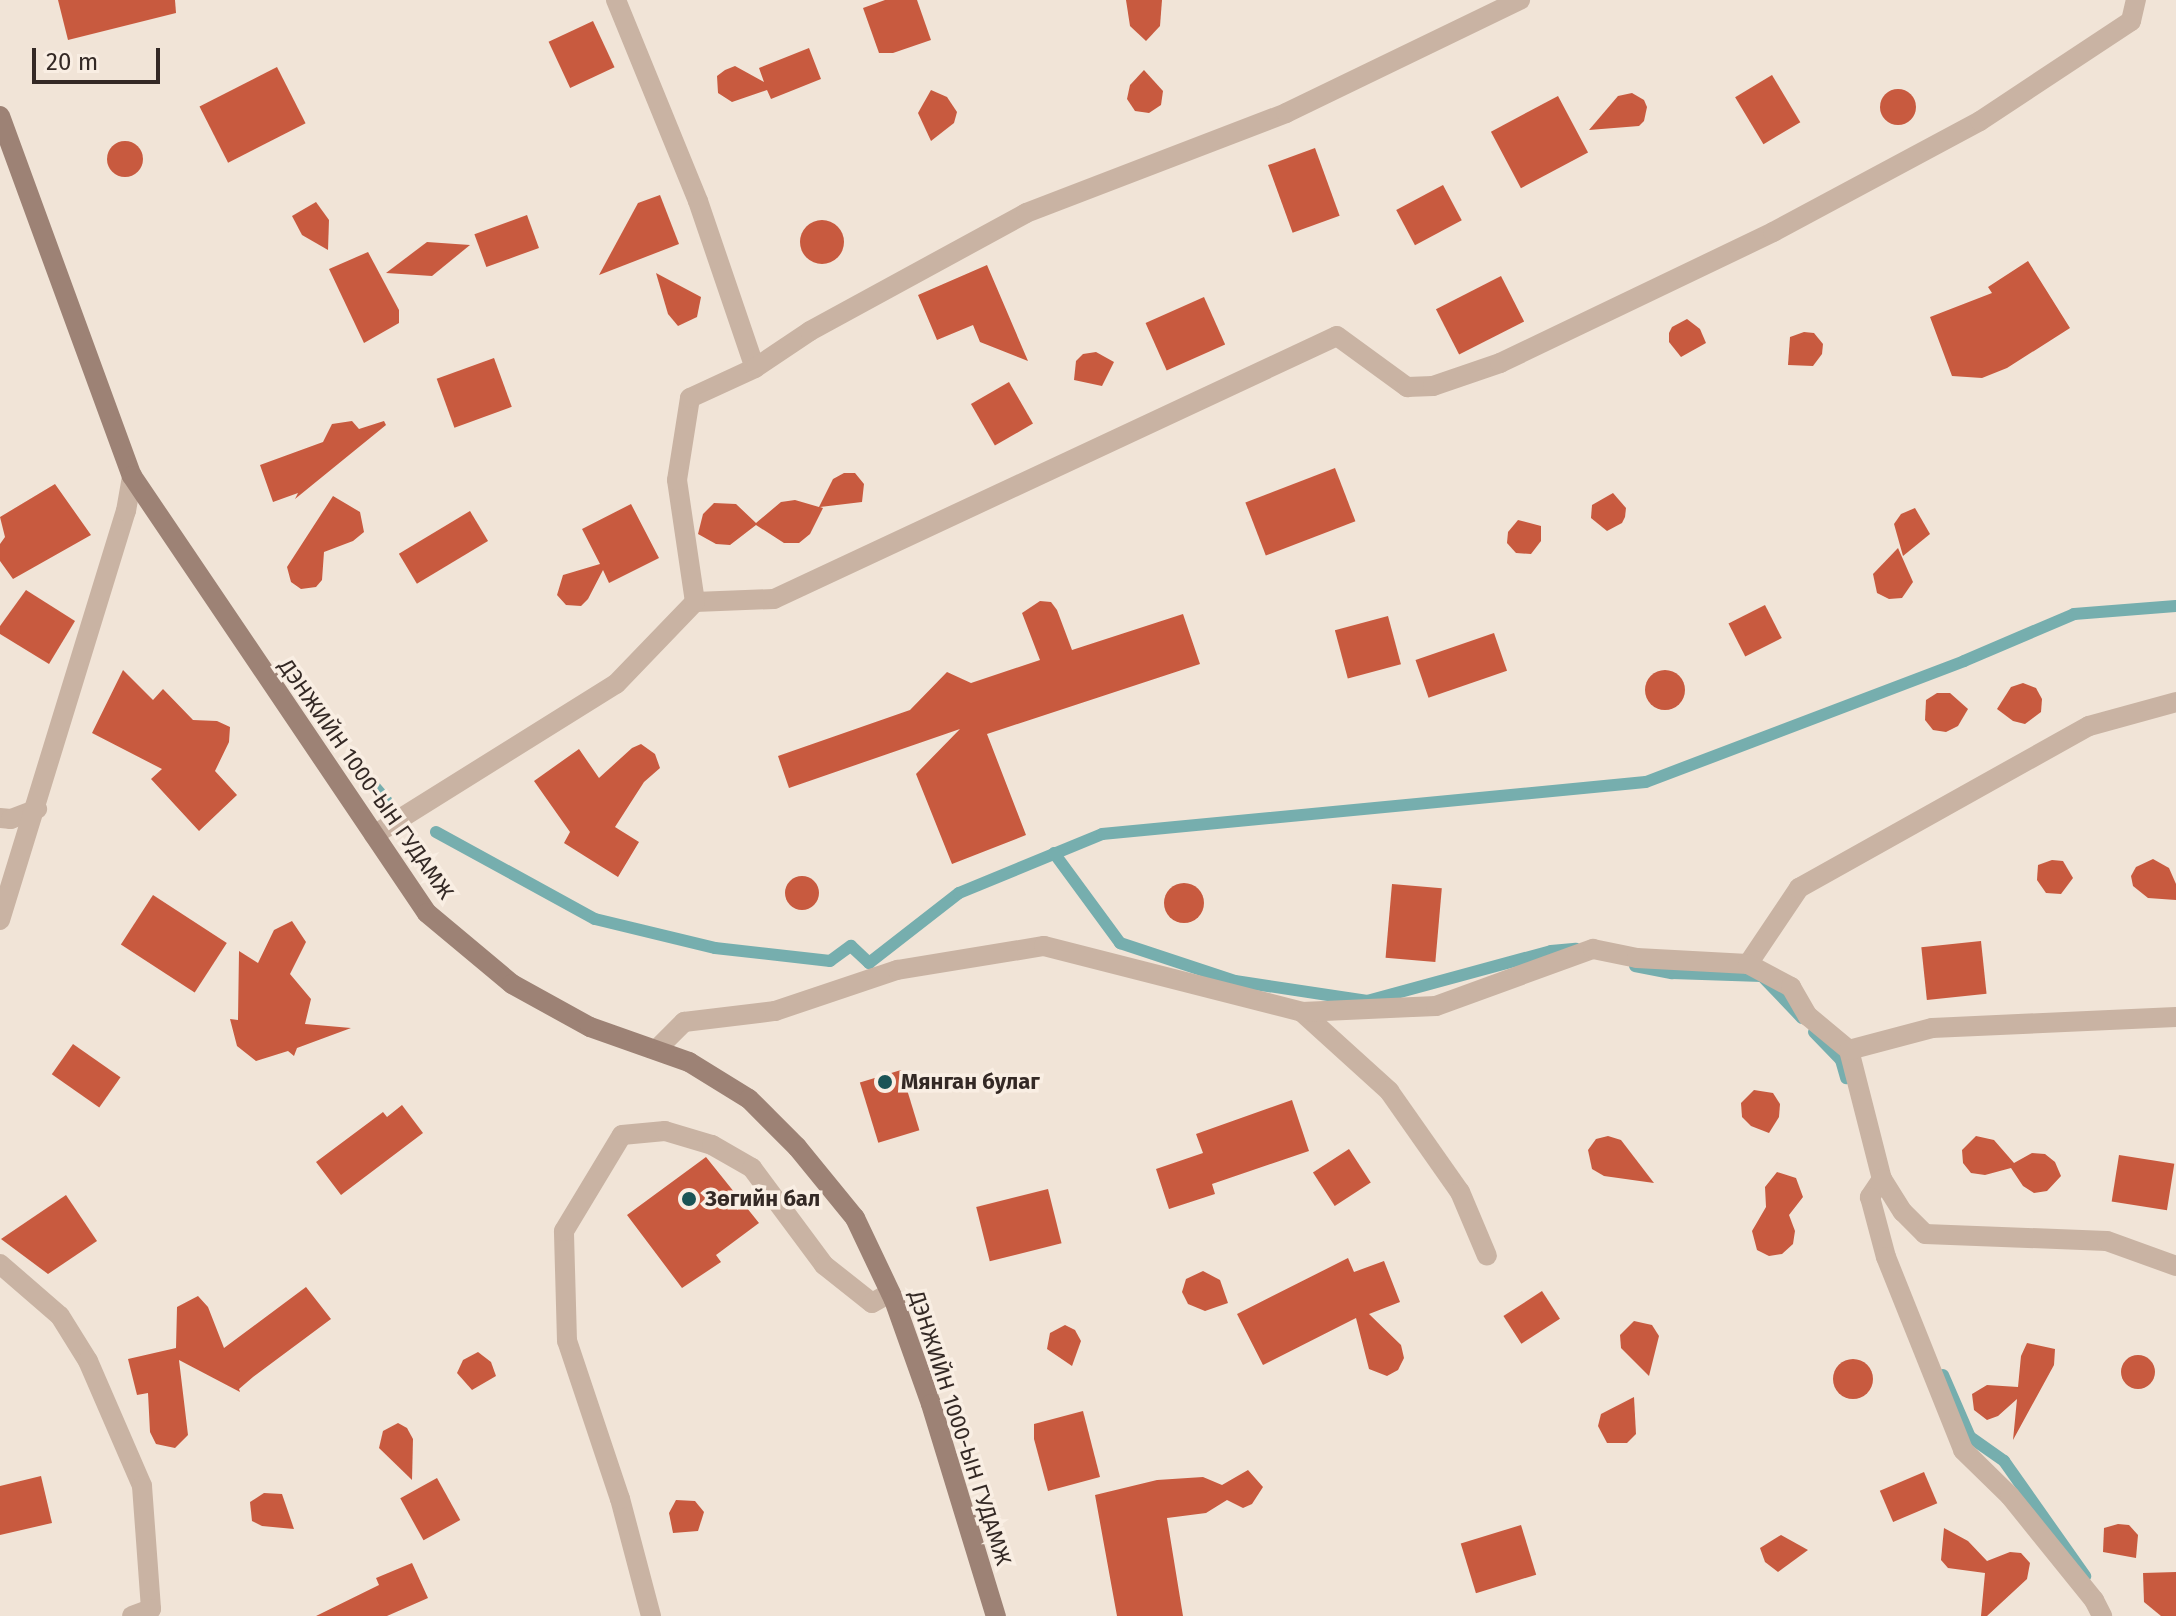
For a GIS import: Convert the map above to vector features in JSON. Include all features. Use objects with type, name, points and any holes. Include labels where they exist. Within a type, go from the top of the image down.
[{"type":"main road","name":"ДЭНЖИЙН 1000-ЫН ГУДАМЖ","points":[[2,130],[132,476],[427,913],[512,984],[590,1027],[689,1062],[749,1099],[797,1147],[855,1218],[890,1293],[931,1404],[996,1616]]},
{"type":"street","points":[[616,0],[698,201],[755,368]]},
{"type":"street","points":[[695,602],[677,480],[690,398],[755,368],[810,331],[1026,213],[1286,113],[1520,0]]},
{"type":"street","points":[[374,835],[616,684],[695,602],[774,599],[1337,336],[1407,387],[1433,386],[1500,363],[1773,232],[1980,121],[2131,21],[2136,0]]},
{"type":"street","points":[[0,920],[37,809],[126,511],[132,476]]},
{"type":"street","points":[[1748,964],[1799,888],[2089,726],[2176,702]]},
{"type":"street","points":[[0,818],[11,819],[37,809]]},
{"type":"street","points":[[656,1050],[684,1022],[775,1011],[897,970],[1044,946],[1302,1012],[1436,1006],[1593,949],[1637,958],[1748,964],[1791,987],[1808,1016],[1849,1050],[1882,1179],[1903,1212],[1925,1234],[2107,1241],[2176,1266]]},
{"type":"street","points":[[1302,1012],[1389,1091],[1460,1192],[1487,1256]]},
{"type":"street","points":[[1849,1050],[1932,1028],[2022,1027],[2176,1017]]},
{"type":"street","points":[[651,1616],[620,1499],[567,1341],[564,1231],[622,1135],[665,1131],[712,1145],[752,1168],[824,1265],[872,1303],[890,1293]]},
{"type":"street","points":[[1882,1179],[1870,1197],[1886,1257],[1963,1450],[2010,1496],[2094,1600],[2102,1616]]},
{"type":"street","points":[[0,1264],[60,1316],[88,1361],[142,1486],[151,1609],[132,1616]]},
{"type":"building","points":[[58,0],[175,0],[176,13],[68,40]]},
{"type":"building","points":[[885,0],[917,0],[931,40],[893,53],[879,53],[863,8]]},
{"type":"building","points":[[1126,0],[1162,0],[1160,26],[1146,41],[1130,26]]},
{"type":"building","points":[[593,21],[615,67],[570,88],[549,42]]},
{"type":"building","points":[[809,48],[821,79],[771,99],[767,90],[732,102],[718,93],[717,76],[725,70],[735,66],[764,82],[759,68]]},
{"type":"building","points":[[277,67],[306,123],[228,163],[199,106]]},
{"type":"building","points":[[1144,70],[1163,91],[1161,105],[1149,113],[1135,111],[1127,99],[1130,85]]},
{"type":"building","points":[[1772,75],[1800,122],[1763,144],[1735,97]]},
{"type":"building","points":[[1898,89],[1911,94],[1916,107],[1911,120],[1898,125],[1885,120],[1880,107],[1885,94]]},
{"type":"building","points":[[931,90],[947,97],[957,112],[954,123],[931,141],[918,113]]},
{"type":"building","points":[[1632,93],[1644,100],[1647,107],[1644,121],[1639,126],[1589,130],[1618,96]]},
{"type":"building","points":[[1558,96],[1588,153],[1521,188],[1491,132]]},
{"type":"building","points":[[125,141],[138,146],[143,159],[138,172],[125,177],[112,172],[107,159],[112,146]]},
{"type":"building","points":[[1315,148],[1340,216],[1293,233],[1268,165]]},
{"type":"building","points":[[1443,185],[1462,220],[1415,245],[1396,210]]},
{"type":"building","points":[[660,195],[679,244],[599,275],[638,203]]},
{"type":"building","points":[[316,202],[329,220],[328,250],[302,235],[292,216]]},
{"type":"building","points":[[527,215],[539,248],[486,267],[474,234]]},
{"type":"building","points":[[822,220],[838,226],[844,242],[838,258],[822,264],[806,258],[800,242],[806,226]]},
{"type":"building","points":[[427,242],[470,245],[432,276],[386,273]]},
{"type":"building","points":[[368,252],[399,310],[399,323],[364,343],[329,269]]},
{"type":"building","points":[[2028,261],[2070,328],[2007,368],[1982,378],[1952,376],[1930,317],[1992,293],[1988,287]]},
{"type":"building","points":[[987,265],[1028,361],[980,342],[973,325],[937,340],[918,295]]},
{"type":"building","points":[[656,273],[701,297],[697,317],[678,326],[668,314]]},
{"type":"building","points":[[1501,276],[1524,321],[1459,355],[1436,309]]},
{"type":"building","points":[[1204,297],[1225,345],[1167,371],[1146,323]]},
{"type":"building","points":[[1687,319],[1700,329],[1706,343],[1681,357],[1669,342],[1669,333],[1672,327]]},
{"type":"building","points":[[1804,332],[1814,333],[1823,344],[1822,354],[1813,366],[1788,365],[1790,337]]},
{"type":"building","points":[[1096,352],[1114,362],[1102,386],[1074,380],[1076,361],[1083,354]]},
{"type":"building","points":[[494,358],[512,407],[454,428],[437,379]]},
{"type":"building","points":[[1009,382],[1033,424],[995,446],[971,404]]},
{"type":"building","points":[[352,421],[359,429],[384,421],[386,425],[295,499],[298,493],[273,502],[260,465],[323,442],[332,424]]},
{"type":"building","points":[[1335,468],[1355,521],[1266,556],[1245,502]]},
{"type":"building","points":[[844,473],[855,473],[864,484],[862,502],[820,507],[823,508],[810,534],[799,543],[784,543],[756,525],[730,545],[716,544],[698,534],[703,514],[714,503],[736,504],[756,523],[781,502],[795,500],[819,507],[833,479]]},
{"type":"building","points":[[55,484],[91,535],[13,579],[0,561],[0,544],[5,537],[0,517]]},
{"type":"building","points":[[1613,493],[1626,508],[1625,517],[1622,523],[1607,531],[1591,518],[1592,505]]},
{"type":"building","points":[[333,496],[360,512],[364,532],[353,541],[324,552],[322,580],[316,587],[301,589],[291,582],[287,567]]},
{"type":"building","points":[[631,504],[659,558],[609,583],[603,570],[581,606],[566,605],[557,595],[563,575],[600,564],[582,529]]},
{"type":"building","points":[[1915,508],[1930,534],[1903,556],[1894,524],[1901,514]]},
{"type":"building","points":[[470,511],[488,541],[417,584],[399,554]]},
{"type":"building","points":[[1518,520],[1541,526],[1541,541],[1531,554],[1516,553],[1507,543],[1508,532]]},
{"type":"building","points":[[1898,548],[1913,582],[1902,598],[1889,599],[1877,593],[1873,574]]},
{"type":"building","points":[[26,590],[75,621],[49,664],[0,634],[0,626]]},
{"type":"building","points":[[1040,601],[1051,602],[1057,610],[1072,650],[1183,614],[1200,664],[987,734],[1026,835],[952,864],[916,774],[960,729],[789,788],[778,756],[910,710],[947,672],[971,683],[1040,660],[1022,613]]},
{"type":"building","points":[[1765,605],[1782,638],[1745,657],[1728,624]]},
{"type":"building","points":[[1388,616],[1401,664],[1348,679],[1335,630]]},
{"type":"building","points":[[1494,633],[1507,671],[1429,698],[1416,660]]},
{"type":"building","points":[[123,670],[153,700],[163,689],[193,720],[217,721],[230,727],[229,742],[215,771],[237,795],[199,831],[151,779],[162,769],[92,733]]},
{"type":"building","points":[[1665,670],[1679,676],[1685,690],[1679,704],[1665,710],[1651,704],[1645,690],[1651,676]]},
{"type":"building","points":[[2023,683],[2036,688],[2042,699],[2041,712],[2025,724],[2013,721],[1997,709],[2011,687]]},
{"type":"building","points":[[1937,693],[1950,693],[1968,709],[1958,726],[1946,732],[1933,730],[1925,720],[1926,700]]},
{"type":"building","points":[[641,744],[655,754],[660,768],[644,782],[615,827],[639,842],[618,877],[564,843],[570,832],[534,781],[579,749],[599,778],[632,748]]},
{"type":"building","points":[[2153,859],[2169,868],[2176,884],[2176,900],[2148,898],[2133,886],[2131,876],[2136,867]]},
{"type":"building","points":[[2052,860],[2063,861],[2073,878],[2061,894],[2046,893],[2037,880],[2038,865]]},
{"type":"building","points":[[802,876],[814,881],[819,893],[814,905],[802,910],[790,905],[785,893],[790,881]]},
{"type":"building","points":[[1184,883],[1198,889],[1204,903],[1198,917],[1184,923],[1170,917],[1164,903],[1170,889]]},
{"type":"building","points":[[1392,884],[1442,888],[1435,962],[1386,958]]},
{"type":"building","points":[[153,895],[227,943],[195,992],[121,944]]},
{"type":"building","points":[[292,921],[306,942],[290,974],[311,999],[305,1024],[351,1028],[297,1048],[294,1056],[288,1051],[256,1061],[237,1046],[230,1019],[238,1020],[239,951],[258,963],[274,930]]},
{"type":"building","points":[[1981,941],[1987,994],[1927,1000],[1921,947]]},
{"type":"building","points":[[73,1044],[121,1077],[99,1108],[52,1074]]},
{"type":"building","points":[[901,1070],[919,1130],[878,1143],[860,1083]]},
{"type":"building","points":[[1754,1090],[1773,1093],[1780,1104],[1779,1117],[1769,1133],[1751,1126],[1742,1117],[1741,1103]]},
{"type":"building","points":[[1292,1100],[1309,1151],[1212,1184],[1215,1194],[1169,1209],[1156,1169],[1203,1153],[1196,1134]]},
{"type":"building","points":[[402,1105],[423,1133],[341,1195],[316,1162],[383,1112],[387,1117]]},
{"type":"building","points":[[1608,1136],[1621,1140],[1654,1183],[1604,1176],[1592,1169],[1588,1150],[1596,1139]]},
{"type":"building","points":[[1976,1136],[1994,1140],[2014,1163],[2032,1153],[2045,1154],[2055,1162],[2061,1176],[2047,1191],[2034,1193],[2023,1186],[2011,1168],[1985,1175],[1971,1173],[1963,1163],[1962,1150]]},
{"type":"building","points":[[1349,1149],[1371,1183],[1335,1206],[1313,1172]]},
{"type":"building","points":[[2119,1155],[2174,1164],[2167,1210],[2112,1201]]},
{"type":"building","points":[[706,1157],[759,1223],[716,1255],[721,1262],[682,1288],[627,1215]]},
{"type":"building","points":[[1777,1172],[1796,1178],[1803,1197],[1789,1215],[1795,1231],[1793,1244],[1782,1254],[1769,1256],[1757,1250],[1752,1231],[1766,1207],[1765,1187]]},
{"type":"building","points":[[1048,1189],[1062,1243],[990,1261],[976,1207]]},
{"type":"building","points":[[66,1195],[97,1241],[48,1274],[1,1239]]},
{"type":"building","points":[[1348,1258],[1354,1272],[1384,1261],[1400,1302],[1369,1314],[1401,1345],[1404,1358],[1398,1370],[1387,1376],[1369,1369],[1356,1318],[1263,1365],[1237,1314]]},
{"type":"building","points":[[1203,1271],[1220,1280],[1228,1303],[1205,1311],[1188,1304],[1182,1292],[1186,1279]]},
{"type":"building","points":[[306,1287],[331,1319],[253,1377],[239,1389],[240,1392],[179,1360],[188,1435],[175,1448],[156,1444],[150,1432],[148,1393],[137,1395],[128,1359],[176,1348],[177,1307],[198,1296],[208,1307],[224,1348]]},
{"type":"building","points":[[1542,1291],[1560,1319],[1521,1344],[1503,1316]]},
{"type":"building","points":[[1634,1321],[1652,1325],[1659,1336],[1649,1376],[1621,1348],[1620,1335]]},
{"type":"building","points":[[1065,1325],[1075,1330],[1081,1341],[1072,1366],[1047,1349],[1050,1333]]},
{"type":"building","points":[[2027,1343],[2055,1349],[2054,1365],[2013,1440],[2017,1399],[1998,1416],[1987,1420],[1974,1410],[1972,1394],[1987,1385],[2018,1387],[2021,1356]]},
{"type":"building","points":[[478,1352],[491,1362],[496,1376],[472,1390],[457,1373],[463,1360]]},
{"type":"building","points":[[2138,1355],[2150,1360],[2155,1372],[2150,1384],[2138,1389],[2126,1384],[2121,1372],[2126,1360]]},
{"type":"building","points":[[1853,1359],[1867,1365],[1873,1379],[1867,1393],[1853,1399],[1839,1393],[1833,1379],[1839,1365]]},
{"type":"building","points":[[1634,1397],[1636,1434],[1627,1443],[1607,1443],[1598,1426],[1601,1414]]},
{"type":"building","points":[[1083,1411],[1100,1477],[1048,1491],[1034,1439],[1034,1424]]},
{"type":"building","points":[[398,1423],[407,1428],[413,1439],[412,1480],[379,1448],[383,1431]]},
{"type":"building","points":[[1248,1470],[1263,1487],[1252,1504],[1243,1508],[1227,1500],[1206,1513],[1167,1518],[1183,1616],[1117,1616],[1095,1495],[1157,1480],[1203,1477],[1222,1485]]},
{"type":"building","points":[[1924,1472],[1937,1503],[1893,1522],[1880,1491]]},
{"type":"building","points":[[41,1476],[52,1523],[0,1535],[0,1486]]},
{"type":"building","points":[[437,1478],[460,1520],[424,1540],[400,1498]]},
{"type":"building","points":[[264,1493],[282,1494],[294,1529],[262,1526],[252,1521],[250,1502]]},
{"type":"building","points":[[676,1500],[695,1501],[704,1512],[698,1531],[673,1533],[669,1513]]},
{"type":"building","points":[[1521,1525],[1536,1575],[1476,1593],[1461,1543]]},
{"type":"building","points":[[2129,1525],[2138,1535],[2136,1558],[2103,1552],[2104,1528]]},
{"type":"building","points":[[1944,1528],[1968,1541],[1987,1561],[2010,1552],[2021,1553],[2030,1563],[2027,1579],[1987,1616],[1981,1616],[1985,1573],[1948,1568],[1941,1560]]},
{"type":"building","points":[[1781,1535],[1808,1550],[1778,1572],[1765,1562],[1760,1548]]},
{"type":"building","points":[[412,1563],[428,1598],[387,1616],[316,1616],[379,1585],[376,1578]]},
{"type":"building","points":[[2176,1572],[2176,1616],[2161,1616],[2144,1602],[2143,1573]]},
{"type":"waterway","points":[[436,832],[595,919],[715,948],[830,961],[851,946],[869,963],[959,893],[1102,834],[1646,782],[1964,661],[2074,614],[2176,606]]},
{"type":"waterway","points":[[356,765],[386,800]]},
{"type":"waterway","points":[[1054,853],[1120,943],[1235,981],[1367,1001],[1551,951],[1576,949]]},
{"type":"waterway","points":[[1635,966],[1672,973],[1762,976],[1802,1018]]},
{"type":"waterway","points":[[1814,1032],[1841,1060],[1846,1078]]},
{"type":"waterway","points":[[1943,1375],[1970,1437],[2004,1461],[2085,1576]]},
{"type":"place","name":"Мянган булаг","points":[[885,1082]]},
{"type":"place","name":"Зөгийн бал","points":[[689,1199]]}]
